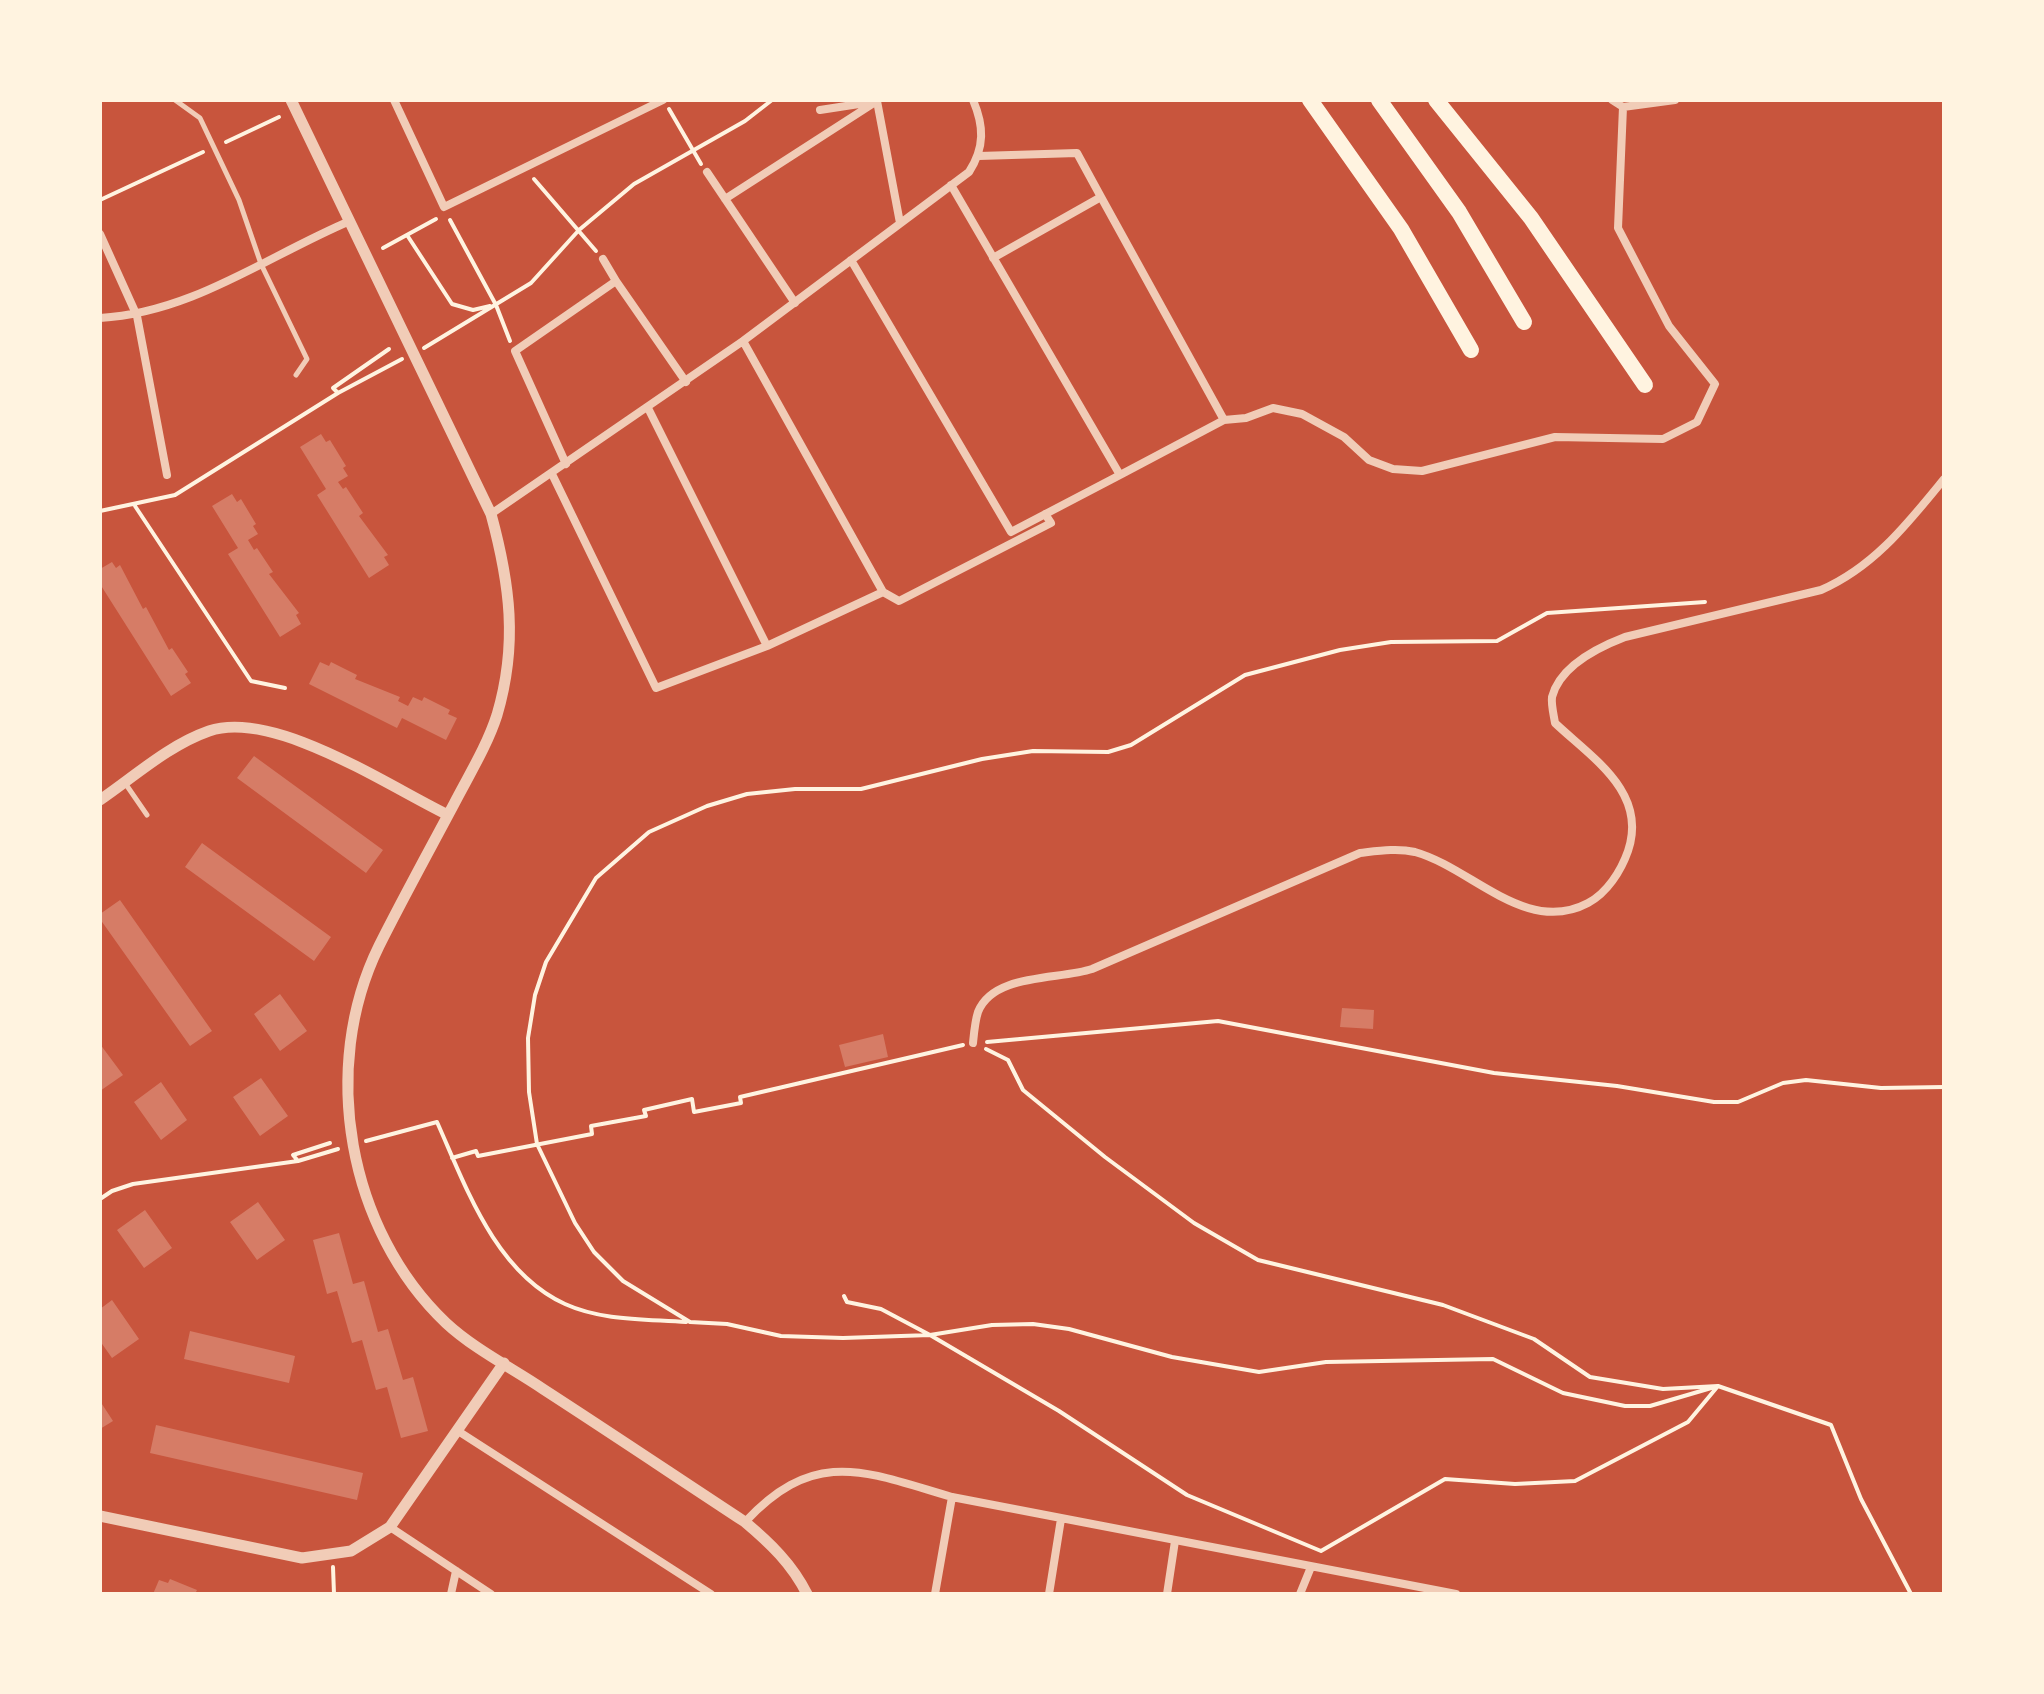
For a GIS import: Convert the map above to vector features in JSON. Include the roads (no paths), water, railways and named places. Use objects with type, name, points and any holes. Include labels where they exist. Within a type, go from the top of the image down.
[{"type":"highway","points":[[1310,100],[1401,229],[1471,350]]},
{"type":"highway","points":[[1379,100],[1459,212],[1524,322]]},
{"type":"highway","points":[[1436,100],[1531,218],[1645,385]]},
{"type":"street","points":[[291,100],[491,514],[507,573],[510,632],[507,673],[488,738],[369,969],[350,1056],[351,1138],[375,1222],[395,1260],[445,1322],[745,1522],[774,1547],[798,1575],[807,1594]]},
{"type":"street","points":[[407,100],[395,103],[444,207],[650,103],[664,100]]},
{"type":"street","points":[[491,514],[686,382],[969,172],[979,156],[983,123],[973,100]]},
{"type":"street","points":[[1612,100],[1623,107],[1675,100]]},
{"type":"street","points":[[820,110],[877,101]]},
{"type":"street","points":[[725,199],[877,101]]},
{"type":"street","points":[[877,101],[900,223]]},
{"type":"street","points":[[851,260],[1011,532],[1224,420],[1246,418],[1273,408],[1302,414],[1344,437],[1369,460],[1393,469],[1422,471],[1555,437],[1663,439],[1697,422],[1715,384],[1669,326],[1618,228],[1623,107]]},
{"type":"street","points":[[979,156],[1077,153],[1224,420]]},
{"type":"street","points":[[707,172],[795,303]]},
{"type":"street","points":[[951,185],[1120,475]]},
{"type":"street","points":[[993,258],[1101,197]]},
{"type":"street","points":[[100,318],[137,316],[187,301],[350,221]]},
{"type":"street","points":[[100,234],[137,316],[167,475]]},
{"type":"street","points":[[603,259],[686,382]]},
{"type":"street","points":[[566,464],[515,351],[616,281]]},
{"type":"street","points":[[743,341],[883,592],[899,601],[1051,523],[1045,514]]},
{"type":"street","points":[[648,408],[767,646]]},
{"type":"street","points":[[552,474],[656,688],[767,646],[883,592]]},
{"type":"street","points":[[973,1043],[979,1010],[991,994],[1010,984],[1071,976],[1092,969],[1360,853],[1391,850],[1415,852],[1508,901],[1555,914],[1599,897],[1625,861],[1634,823],[1626,798],[1612,774],[1555,723],[1552,698],[1562,680],[1601,646],[1625,637],[1821,590],[1847,579],[1880,554],[1944,479]]},
{"type":"street","points":[[100,800],[179,744],[211,730],[240,725],[297,739],[448,815]]},
{"type":"street","points":[[100,1516],[302,1558],[332,1557],[364,1545],[390,1527],[504,1363]]},
{"type":"street","points":[[458,1431],[711,1594]]},
{"type":"street","points":[[745,1522],[776,1493],[823,1471],[871,1473],[952,1497],[1456,1594]]},
{"type":"street","points":[[935,1594],[952,1497]]},
{"type":"street","points":[[1049,1594],[1061,1519]]},
{"type":"street","points":[[390,1527],[491,1594]]},
{"type":"street","points":[[1167,1594],[1175,1541]]},
{"type":"street","points":[[1300,1594],[1311,1567]]},
{"type":"street","points":[[451,1594],[456,1571]]},
{"type":"lane","points":[[175,100],[200,118],[239,200],[261,264],[307,359],[296,375]]},
{"type":"lane","points":[[125,783],[147,815]]}]
